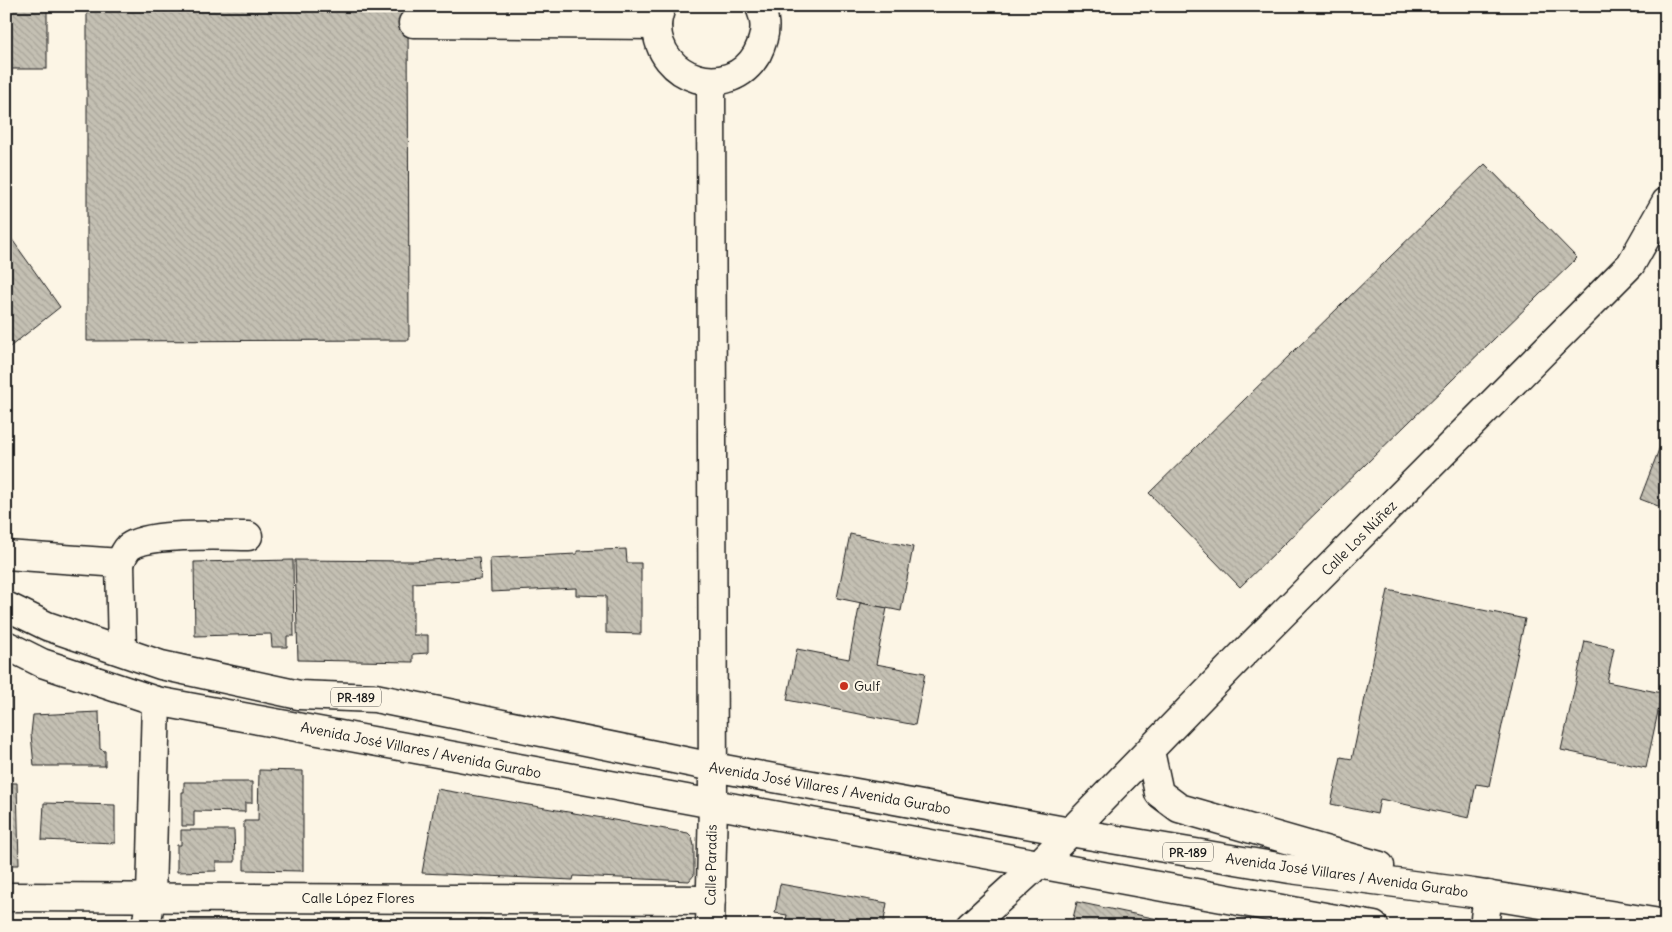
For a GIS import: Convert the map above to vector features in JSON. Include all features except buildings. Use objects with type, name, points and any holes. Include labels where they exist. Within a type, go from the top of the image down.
[{"type":"main road","points":[[413,23],[659,15],[660,46],[672,64],[690,77],[711,81],[733,76],[751,63],[762,44],[765,22],[760,6]]},
{"type":"main road","name":"Calle Paradis","points":[[710,913],[713,804],[711,81]]},
{"type":"main road","name":"Calle Los Núñez","points":[[970,926],[1039,864],[1631,264],[1666,202]]},
{"type":"main road","points":[[122,651],[120,563],[127,548],[135,543],[159,537],[248,536]]},
{"type":"main road","points":[[6,555],[120,563]]},
{"type":"main road","name":"Avenida José Villares / Avenida Gurabo","points":[[6,606],[47,626],[161,664],[299,695],[375,698],[713,767],[1070,832],[1290,869],[1480,894],[1666,924]]},
{"type":"main road","name":"Avenida José Villares / Avenida Gurabo","points":[[6,645],[42,663],[156,701],[1374,926]]},
{"type":"main road","points":[[146,926],[151,897],[156,701]]},
{"type":"main road","points":[[1150,750],[1160,793],[1179,808],[1480,894],[1484,926]]},
{"type":"main road","points":[[875,834],[983,843],[1070,832]]},
{"type":"main road","name":"Calle López Flores","points":[[6,897],[151,897],[710,913]]},
{"type":"place","name":"Gulf","points":[[844,686]]}]
